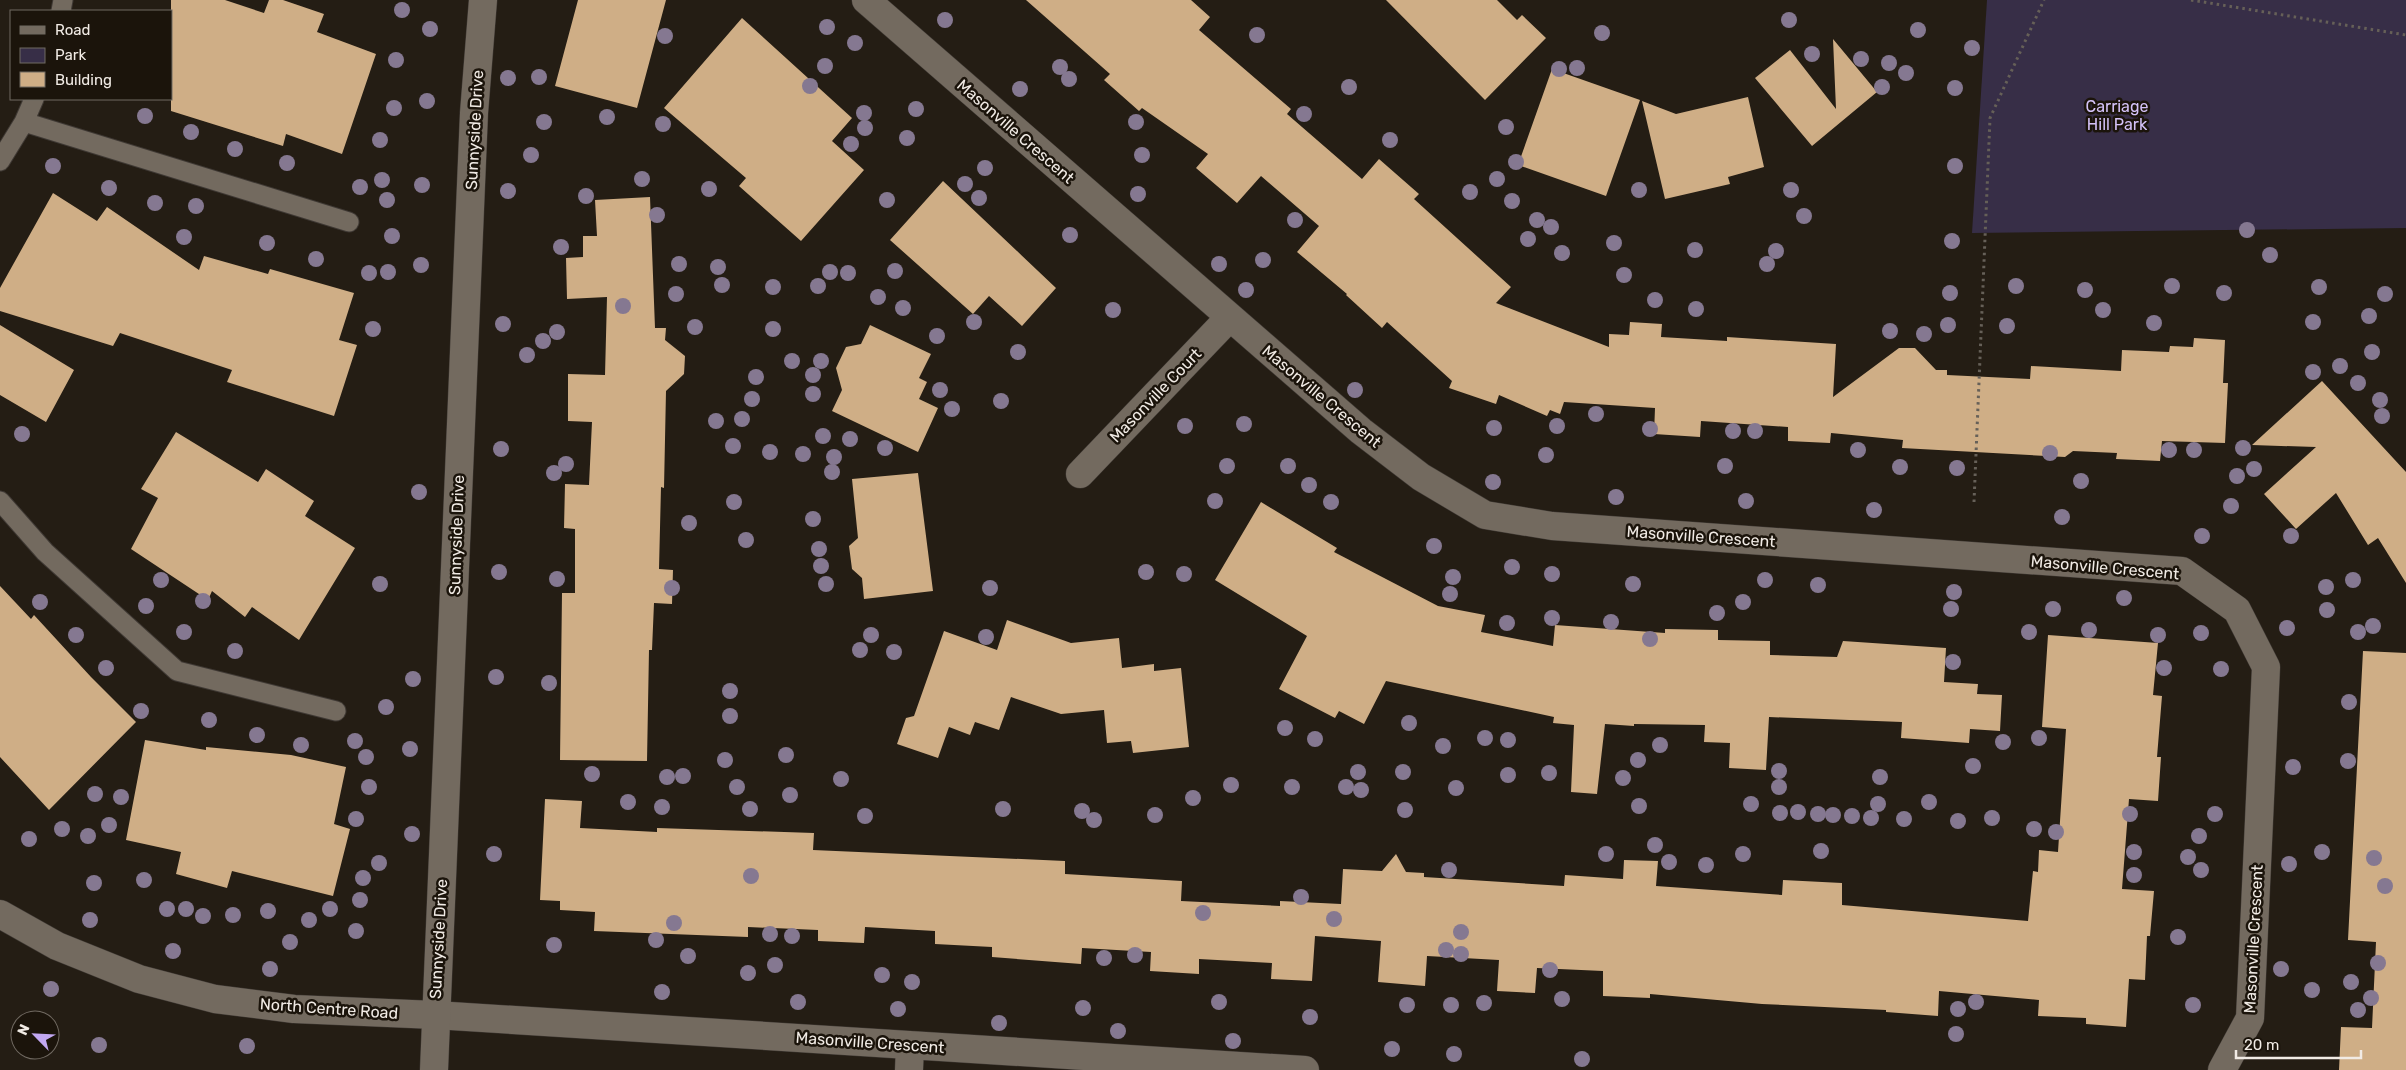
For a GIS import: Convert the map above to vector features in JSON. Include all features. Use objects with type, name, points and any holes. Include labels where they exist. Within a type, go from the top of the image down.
[{"type":"street","name":"Sunnyside Drive","points":[[434,1070],[474,113],[483,0]]},
{"type":"street","name":"Masonville Crescent","points":[[866,0],[1360,431],[1422,477],[1485,515],[1552,526],[2182,571],[2237,610],[2266,667],[2250,1018],[2222,1070]]},
{"type":"street","name":"Masonville Court","points":[[1080,474],[1230,317]]},
{"type":"street","name":"North Centre Road","points":[[0,914],[57,946],[139,979],[215,999],[294,1009],[435,1014]]},
{"type":"street","name":"Masonville Crescent","points":[[435,1014],[910,1057],[1305,1070]]},
{"type":"lane","points":[[0,161],[24,122],[34,100]]},
{"type":"lane","points":[[24,122],[349,222]]},
{"type":"lane","points":[[0,501],[44,552],[177,670],[336,711]]},
{"type":"path","points":[[1974,502],[1990,118],[2043,1],[2048,0]]},
{"type":"path","points":[[2191,0],[2406,35]]},
{"type":"green space","name":"Carriage Hill Park","points":[[1987,0],[2406,0],[2406,228],[1972,233]]},
{"type":"building","points":[[171,0],[225,0],[264,13],[269,0],[283,0],[324,14],[317,32],[376,54],[342,154],[286,134],[283,146],[171,111]]},
{"type":"building","points":[[578,0],[666,0],[637,108],[555,86]]},
{"type":"building","points":[[1026,0],[1191,0],[1210,17],[1199,30],[1291,109],[1287,114],[1362,179],[1379,159],[1419,194],[1414,199],[1511,287],[1496,303],[1609,347],[1609,334],[1629,335],[1630,322],[1662,324],[1661,337],[1727,341],[1727,337],[1836,344],[1833,397],[1899,348],[1915,348],[1936,370],[1947,370],[1947,375],[2030,379],[2031,366],[2121,371],[2122,350],[2169,352],[2170,346],[2193,347],[2194,338],[2225,340],[2223,383],[2228,383],[2225,443],[2162,441],[2160,461],[2116,459],[2117,453],[2073,451],[2065,457],[1902,448],[1903,440],[1831,433],[1830,443],[1788,441],[1788,427],[1701,421],[1700,437],[1654,434],[1655,408],[1564,402],[1560,414],[1550,410],[1547,416],[1499,395],[1496,404],[1449,388],[1452,381],[1387,322],[1382,328],[1347,294],[1297,252],[1319,226],[1261,176],[1237,203],[1196,168],[1208,154],[1142,108],[1139,111],[1104,80],[1110,74]]},
{"type":"building","points":[[1386,0],[1497,0],[1517,20],[1522,15],[1546,38],[1485,100]]},
{"type":"building","points":[[742,18],[852,118],[832,141],[864,170],[801,241],[739,186],[746,178],[664,108]]},
{"type":"building","points":[[1833,39],[1877,92],[1812,146],[1755,78],[1790,50],[1836,109]]},
{"type":"building","points":[[1552,69],[1640,100],[1606,196],[1518,165]]},
{"type":"building","points":[[1748,97],[1764,167],[1728,177],[1730,184],[1665,199],[1642,101],[1676,114]]},
{"type":"building","points":[[943,181],[1056,288],[1022,326],[989,296],[973,314],[890,240]]},
{"type":"building","points":[[53,193],[97,221],[107,207],[199,270],[204,256],[268,274],[270,269],[354,293],[339,340],[357,345],[334,416],[227,382],[232,370],[120,333],[113,346],[0,311],[0,288]]},
{"type":"building","points":[[650,197],[655,328],[666,328],[665,340],[685,356],[684,374],[666,391],[664,488],[661,487],[659,569],[673,570],[672,604],[654,603],[652,650],[649,650],[647,761],[560,760],[562,593],[575,593],[575,529],[564,528],[565,484],[589,485],[592,422],[568,421],[568,374],[605,375],[607,297],[567,299],[566,258],[583,257],[583,236],[597,236],[595,200]]},
{"type":"building","points":[[0,325],[74,370],[46,422],[0,395]]},
{"type":"building","points":[[870,325],[931,354],[919,378],[927,382],[919,399],[938,408],[918,452],[832,411],[842,390],[836,368],[846,347],[861,344]]},
{"type":"building","points":[[2322,381],[2406,472],[2406,583],[2378,538],[2368,545],[2336,493],[2296,529],[2264,494],[2316,447],[2252,445]]},
{"type":"building","points":[[176,432],[258,482],[266,469],[314,501],[305,516],[355,548],[299,640],[252,607],[245,617],[212,591],[208,600],[131,549],[158,498],[141,489]]},
{"type":"building","points":[[918,473],[933,591],[864,599],[862,578],[852,569],[849,546],[858,538],[852,479]]},
{"type":"building","points":[[1261,502],[1337,548],[1334,552],[1438,606],[1485,615],[1481,632],[1553,646],[1555,625],[1665,633],[1665,629],[1718,630],[1718,640],[1770,641],[1770,655],[1837,657],[1843,641],[1946,648],[1944,682],[1978,684],[1977,694],[2002,695],[2000,731],[1970,729],[1969,743],[1901,738],[1902,722],[1769,717],[1766,770],[1729,768],[1730,743],[1704,742],[1705,725],[1634,724],[1634,726],[1605,724],[1597,794],[1571,792],[1574,725],[1553,723],[1554,717],[1386,681],[1364,724],[1339,711],[1335,718],[1279,689],[1307,636],[1215,580]]},
{"type":"building","points":[[0,586],[31,619],[34,615],[91,677],[136,722],[49,810],[0,757]]},
{"type":"building","points":[[1007,620],[1071,643],[1119,638],[1122,668],[1154,664],[1154,671],[1181,668],[1189,747],[1133,753],[1131,741],[1107,743],[1104,710],[1061,714],[1011,697],[999,730],[975,722],[970,735],[949,727],[938,758],[897,744],[906,718],[914,716],[944,631],[997,650]]},
{"type":"building","points":[[2048,635],[2158,643],[2153,695],[2162,696],[2157,757],[2161,757],[2158,801],[2129,799],[2122,889],[2154,891],[2150,936],[2147,936],[2145,980],[2129,979],[2126,1027],[2086,1024],[2086,1018],[2038,1016],[2039,1000],[1939,991],[1938,1016],[1886,1012],[1886,1010],[1762,1004],[1650,994],[1650,998],[1603,996],[1603,971],[1537,968],[1535,993],[1497,991],[1499,960],[1427,956],[1425,986],[1378,982],[1381,941],[1315,936],[1312,981],[1271,979],[1272,963],[1199,959],[1199,974],[1150,971],[1151,952],[1082,948],[1081,964],[992,957],[992,947],[935,944],[935,931],[865,927],[864,943],[818,941],[818,930],[748,927],[748,937],[594,931],[595,912],[560,910],[560,901],[540,900],[545,799],[582,801],[580,828],[657,832],[657,828],[814,833],[813,850],[1065,861],[1065,874],[1182,881],[1181,901],[1280,906],[1280,901],[1341,904],[1343,869],[1382,871],[1396,854],[1406,872],[1424,873],[1424,877],[1564,886],[1565,875],[1623,879],[1624,860],[1658,861],[1656,886],[1782,895],[1783,880],[1842,883],[1842,905],[2028,921],[2033,871],[2038,872],[2039,850],[2058,852],[2066,729],[2042,727]]},
{"type":"building","points":[[2363,651],[2406,653],[2406,1070],[2339,1070],[2341,1027],[2372,1028],[2376,942],[2348,940]]},
{"type":"building","points":[[145,740],[206,750],[206,747],[291,755],[346,767],[334,824],[350,829],[333,896],[232,871],[227,888],[176,874],[181,852],[126,840]]}]
